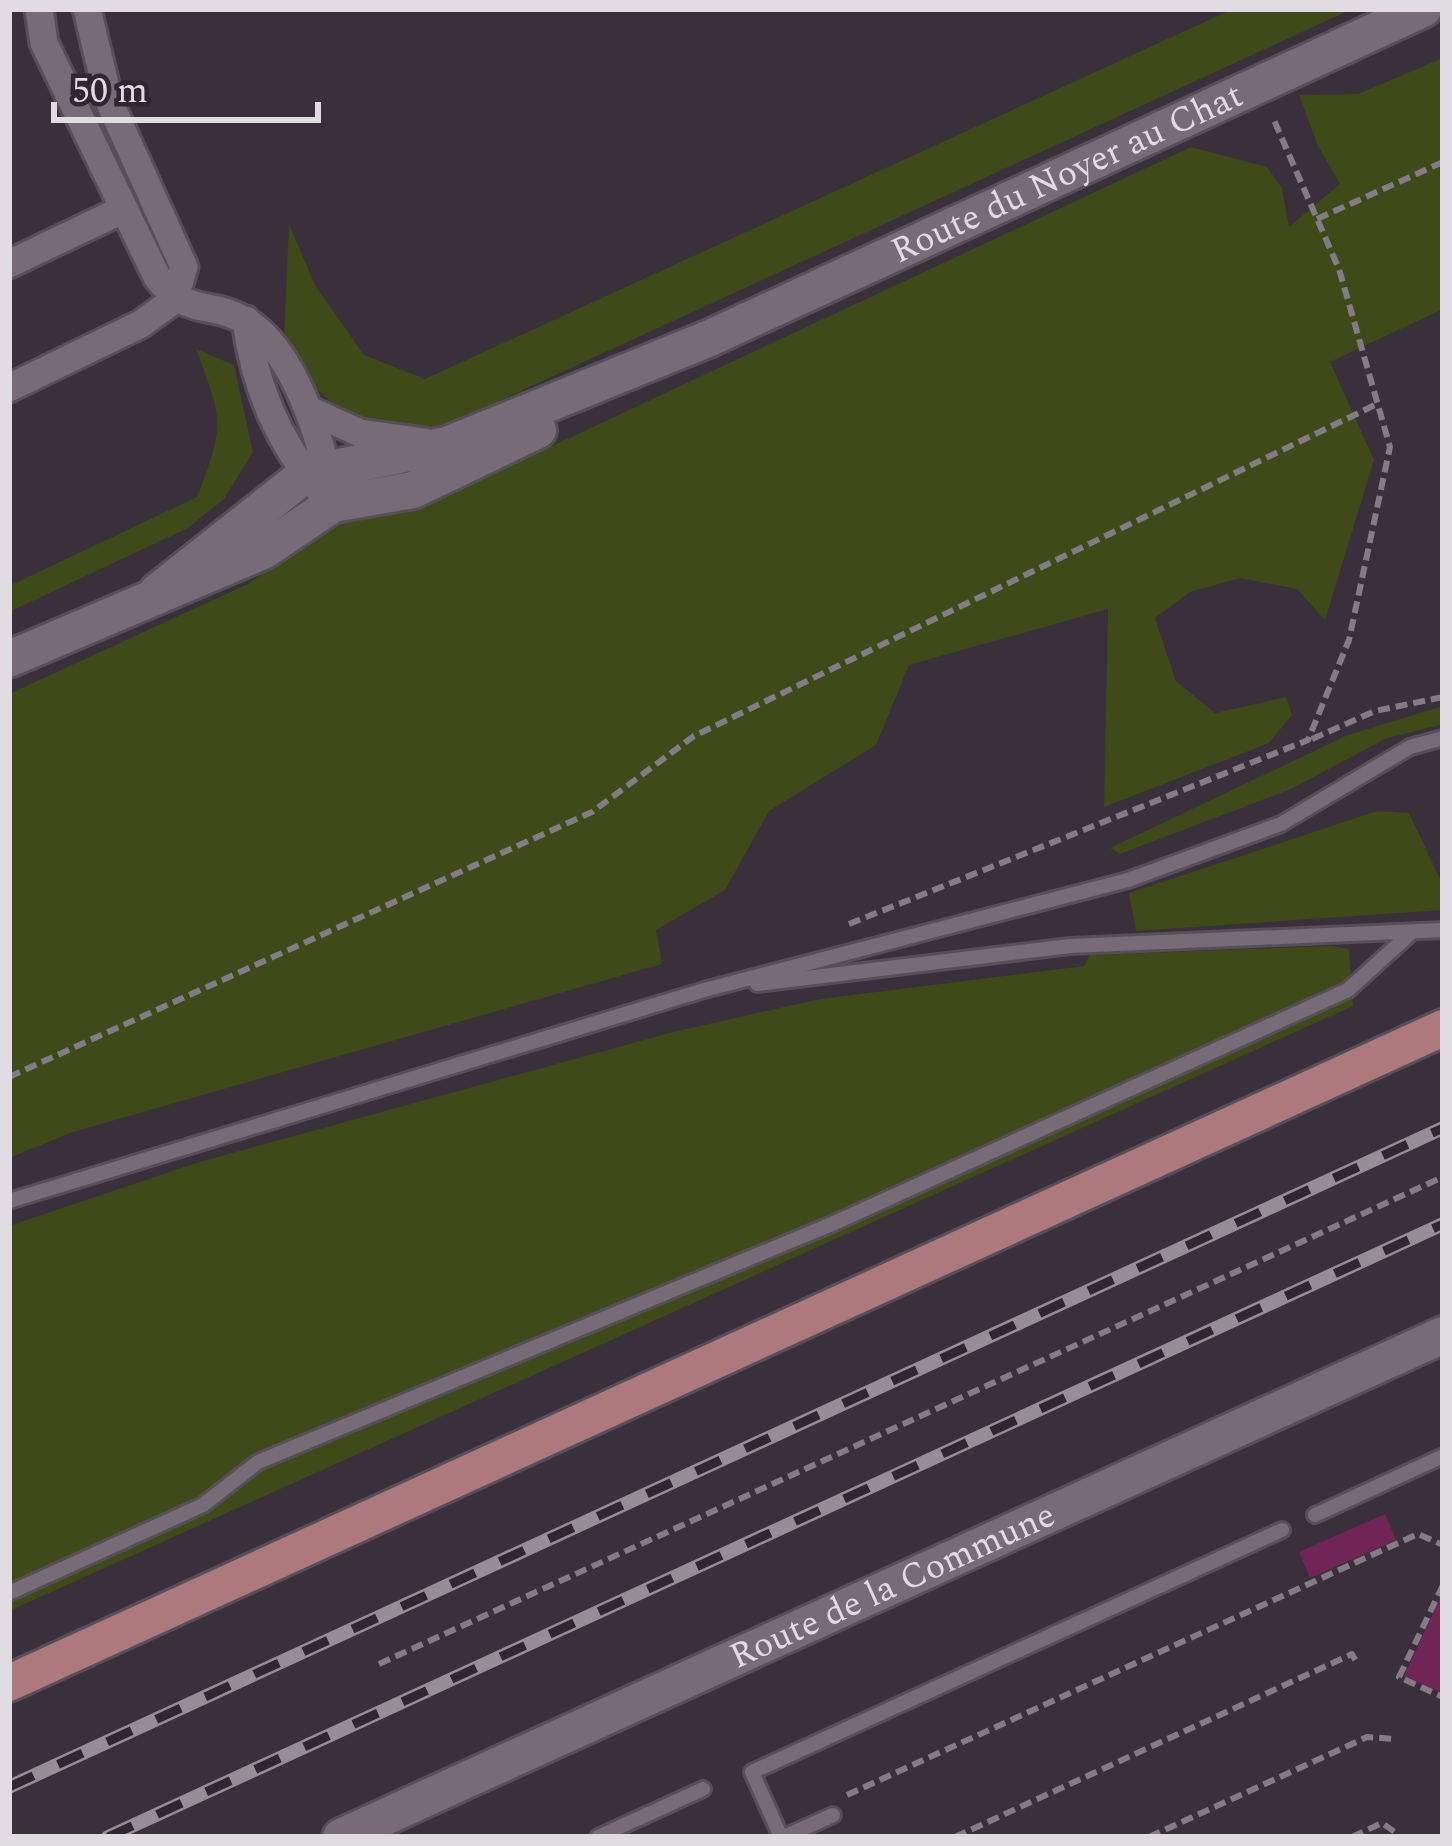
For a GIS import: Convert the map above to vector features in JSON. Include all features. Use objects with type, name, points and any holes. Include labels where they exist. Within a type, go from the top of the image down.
[{"type":"main road","points":[[9,1683],[1443,1028]]},
{"type":"street","points":[[39,9],[44,43],[157,278],[175,300],[246,320],[270,342],[309,410],[316,470]]},
{"type":"street","points":[[9,388],[141,325],[175,300],[184,266],[109,101],[87,9]]},
{"type":"street","name":"Route du Noyer au Chat","points":[[157,592],[316,470],[362,466],[447,445],[710,338],[1423,9]]},
{"type":"street","points":[[9,264],[124,208]]},
{"type":"street","points":[[246,320],[252,371],[333,505]]},
{"type":"street","name":"Route du Noyer au Chat","points":[[9,659],[263,550],[333,505],[413,490],[460,472],[710,338]]},
{"type":"street","points":[[309,410],[359,433],[447,445]]},
{"type":"street","name":"Route de la Commune","points":[[340,1837],[1443,1335]]},
{"type":"lane","points":[[9,1201],[704,990],[1128,880],[1281,824],[1410,747],[1443,738]]},
{"type":"lane","points":[[704,990],[1070,946],[1443,930]]},
{"type":"lane","points":[[9,1593],[202,1505],[258,1462],[832,1224],[1348,990],[1412,932]]},
{"type":"lane","points":[[1315,1515],[1443,1456]]},
{"type":"lane","points":[[830,1809],[783,1837],[752,1772],[1282,1530]]},
{"type":"lane","points":[[598,1837],[703,1789]]},
{"type":"path","points":[[1259,85],[1339,269],[1390,448],[1349,640],[1308,740]]},
{"type":"path","points":[[1316,219],[1443,162]]},
{"type":"path","points":[[9,1077],[592,812],[694,736],[1377,404]]},
{"type":"path","points":[[842,928],[1375,710],[1443,698]]},
{"type":"path","points":[[379,1664],[1443,1177]]},
{"type":"path","points":[[830,1809],[1418,1534],[1443,1545]]},
{"type":"path","points":[[1443,1585],[1399,1677],[1443,1697]]},
{"type":"path","points":[[955,1837],[1352,1654],[1358,1665]]},
{"type":"path","points":[[1150,1837],[1367,1737],[1395,1739]]},
{"type":"path","points":[[1352,1837],[1382,1823],[1399,1835]]},
{"type":"green space","points":[[1233,9],[1352,9],[438,429],[372,425],[329,400],[300,374],[284,337],[289,224],[315,285],[364,355],[425,379]]},
{"type":"green space","points":[[1443,58],[1443,309],[1330,362],[1374,460],[1325,620],[1297,589],[1240,578],[1190,592],[1155,618],[1176,681],[1215,713],[1286,697],[1292,715],[1269,743],[1104,807],[1108,609],[909,665],[876,745],[769,811],[725,890],[656,930],[662,964],[73,1132],[9,1158],[9,694],[250,583],[338,517],[439,499],[1191,147],[1267,167],[1282,188],[1289,227],[1340,184],[1318,146],[1299,95],[1358,94]]},
{"type":"green space","points":[[196,349],[234,365],[253,452],[224,499],[188,528],[9,612],[9,586],[197,497],[217,423]]},
{"type":"green space","points":[[1443,706],[1443,724],[1385,739],[1291,789],[1120,854],[1110,848],[1348,735]]},
{"type":"green space","points":[[1377,811],[1409,813],[1443,885],[1443,910],[1136,931],[1129,893]]},
{"type":"green space","points":[[1349,949],[1353,1006],[9,1611],[9,1226],[196,1163],[673,1032],[820,999],[1084,966],[1090,955]]},
{"type":"building","points":[[1385,1514],[1396,1540],[1310,1578],[1299,1552]]},
{"type":"building","points":[[1443,1592],[1443,1694],[1404,1676]]},
{"type":"railway","points":[[9,1787],[1443,1128]]},
{"type":"railway","points":[[108,1837],[1443,1224]]}]
